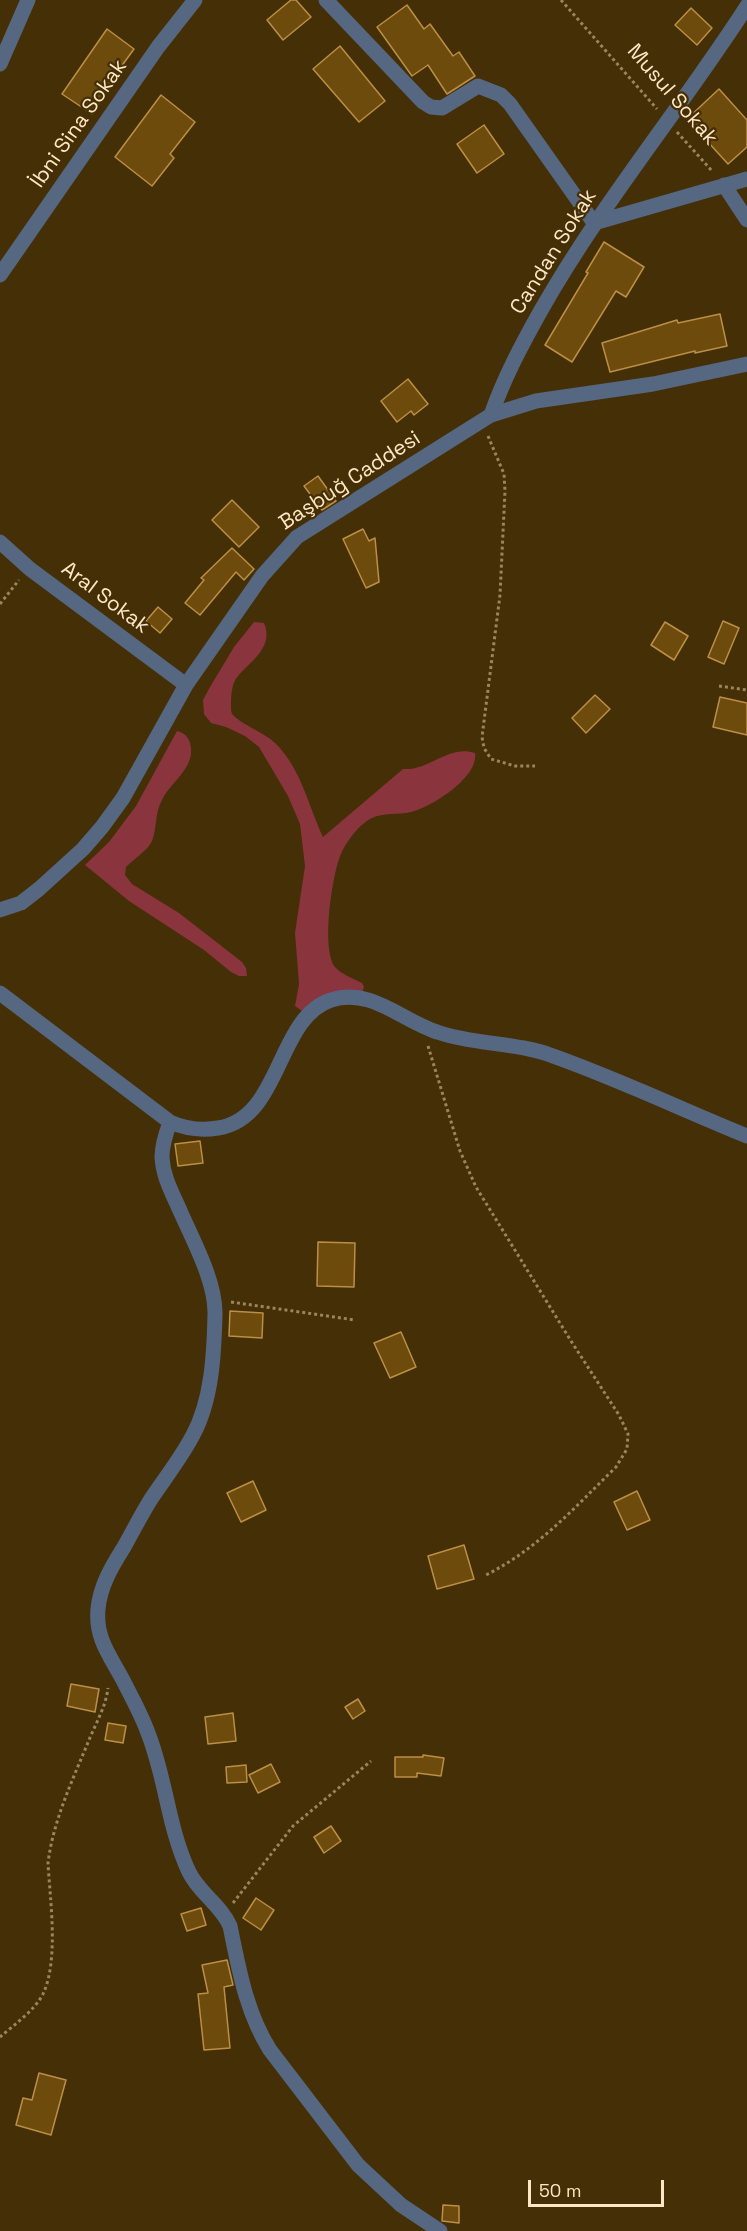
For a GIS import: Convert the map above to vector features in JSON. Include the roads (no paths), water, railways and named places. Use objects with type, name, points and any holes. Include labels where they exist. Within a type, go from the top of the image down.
[{"type":"street","points":[[0,64],[28,0]]},
{"type":"street","name":"İbni Sina Sokak","points":[[0,275],[158,47],[195,0]]},
{"type":"street","points":[[326,0],[415,96],[431,107],[442,108],[478,86],[501,95],[510,104],[594,223],[747,179]]},
{"type":"street","name":"Candan Sokak","points":[[486,418],[517,353],[594,223],[747,6]]},
{"type":"street","points":[[724,185],[747,220]]},
{"type":"street","name":"Başbuğ Caddesi","points":[[0,910],[21,903],[39,889],[67,865],[102,827],[123,798],[186,685],[262,576],[297,537],[486,418],[536,401],[653,384],[747,364]]},
{"type":"street","name":"Aral Sokak","points":[[0,542],[30,569],[186,685]]},
{"type":"street","points":[[0,993],[170,1122],[192,1130],[226,1127],[239,1122],[261,1098],[298,1028],[308,1016],[331,1000],[351,998],[368,999],[422,1027],[460,1039],[506,1044],[552,1055],[747,1136]]},
{"type":"street","points":[[170,1122],[162,1156],[166,1180],[194,1243],[215,1300],[212,1361],[200,1418],[186,1449],[150,1501],[109,1573],[101,1592],[97,1621],[102,1645],[124,1683],[149,1735],[163,1781],[173,1829],[189,1873],[204,1895],[226,1917],[250,2011],[259,2032],[270,2050],[358,2165],[401,2205],[440,2231]]}]
